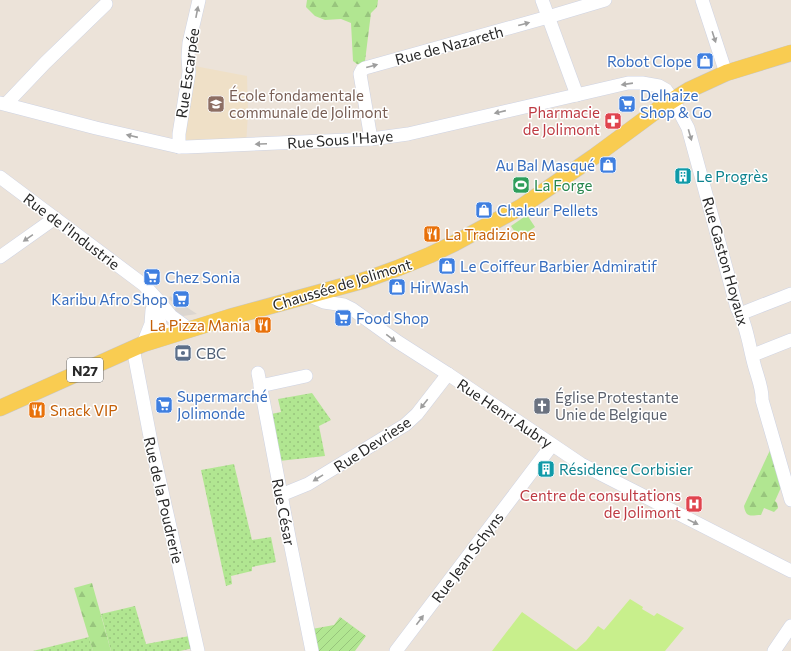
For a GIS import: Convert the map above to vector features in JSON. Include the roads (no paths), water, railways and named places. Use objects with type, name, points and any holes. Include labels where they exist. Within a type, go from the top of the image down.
[{"type":"main road","name":"Chaussée de Jolimont","points":[[189,329],[366,280],[398,268],[455,243],[533,198],[595,156],[660,108],[701,84],[726,73],[791,53]]},
{"type":"main road","name":"N27","points":[[0,408],[138,346],[189,329]]},
{"type":"street","name":"Rue Escarpée","points":[[179,147],[179,134],[189,72],[189,43],[199,0]]},
{"type":"street","points":[[542,0],[577,95]]},
{"type":"street","name":"Rue de Nazareth","points":[[371,139],[360,74],[362,70],[548,18],[605,0]]},
{"type":"street","points":[[702,0],[726,73]]},
{"type":"street","points":[[3,103],[106,4]]},
{"type":"street","name":"Rue Sous l'Haye","points":[[3,103],[96,128],[179,147],[371,139],[408,134],[628,83],[642,83],[659,86],[666,90],[674,100]]},
{"type":"street","name":"Rue Gaston Hoyaux","points":[[674,100],[688,128],[737,308],[753,355],[763,395],[762,400],[791,500]]},
{"type":"street","name":"Rue de l'Industrie","points":[[0,177],[56,218],[157,299],[171,316],[189,329]]},
{"type":"street","points":[[0,257],[56,218]]},
{"type":"street","points":[[138,346],[150,330],[152,316],[146,291]]},
{"type":"street","name":"Rue de l'Industrie","points":[[146,291],[158,315],[161,328],[171,335]]},
{"type":"street","points":[[740,314],[791,294]]},
{"type":"street","name":"Rue Henri Aubry","points":[[308,295],[324,302],[344,305],[352,309],[398,342],[448,374],[580,464],[791,571]]},
{"type":"street","points":[[753,355],[791,340]]},
{"type":"street","name":"Rue de la Poudrerie","points":[[138,346],[152,447],[198,651]]},
{"type":"street","name":"Rue Devriese","points":[[281,495],[308,484],[405,425],[417,414],[448,374]]},
{"type":"street","name":"Rue César","points":[[306,376],[259,380],[312,651]]},
{"type":"street","name":"Rue Jean Schyns","points":[[396,651],[552,445]]},
{"type":"street","points":[[774,651],[791,626]]},
{"type":"place","name":"Robot Clope","points":[[705,61]]},
{"type":"place","name":"École fondamentale communale de Jolimont","points":[[216,104]]},
{"type":"place","name":"Delhaize Shop & Go","points":[[627,104]]},
{"type":"place","name":"Pharmacie de Jolimont","points":[[613,121]]},
{"type":"place","name":"Au Bal Masqué","points":[[608,165]]},
{"type":"place","name":"Le Progrès","points":[[683,176]]},
{"type":"place","name":"La Forge","points":[[521,185]]},
{"type":"place","name":"Chaleur Pellets","points":[[484,210]]},
{"type":"place","name":"La Tradizione","points":[[432,234]]},
{"type":"place","name":"Le Coiffeur Barbier Admiratif","points":[[447,266]]},
{"type":"place","name":"Chez Sonia","points":[[152,277]]},
{"type":"place","name":"HirWash","points":[[397,287]]},
{"type":"place","name":"Karibu Afro Shop","points":[[181,299]]},
{"type":"place","name":"Food Shop","points":[[343,318]]},
{"type":"place","name":"La Pizza Mania","points":[[263,325]]},
{"type":"place","name":"CBC","points":[[183,353]]},
{"type":"place","name":"Supermarché Jolimonde","points":[[164,405]]},
{"type":"place","name":"Église Protestante Unie de Belgique","points":[[542,406]]},
{"type":"place","name":"Snack VIP","points":[[37,410]]},
{"type":"place","name":"Résidence Corbisier","points":[[546,469]]},
{"type":"place","name":"Centre de consultations de Jolimont","points":[[694,504]]}]
